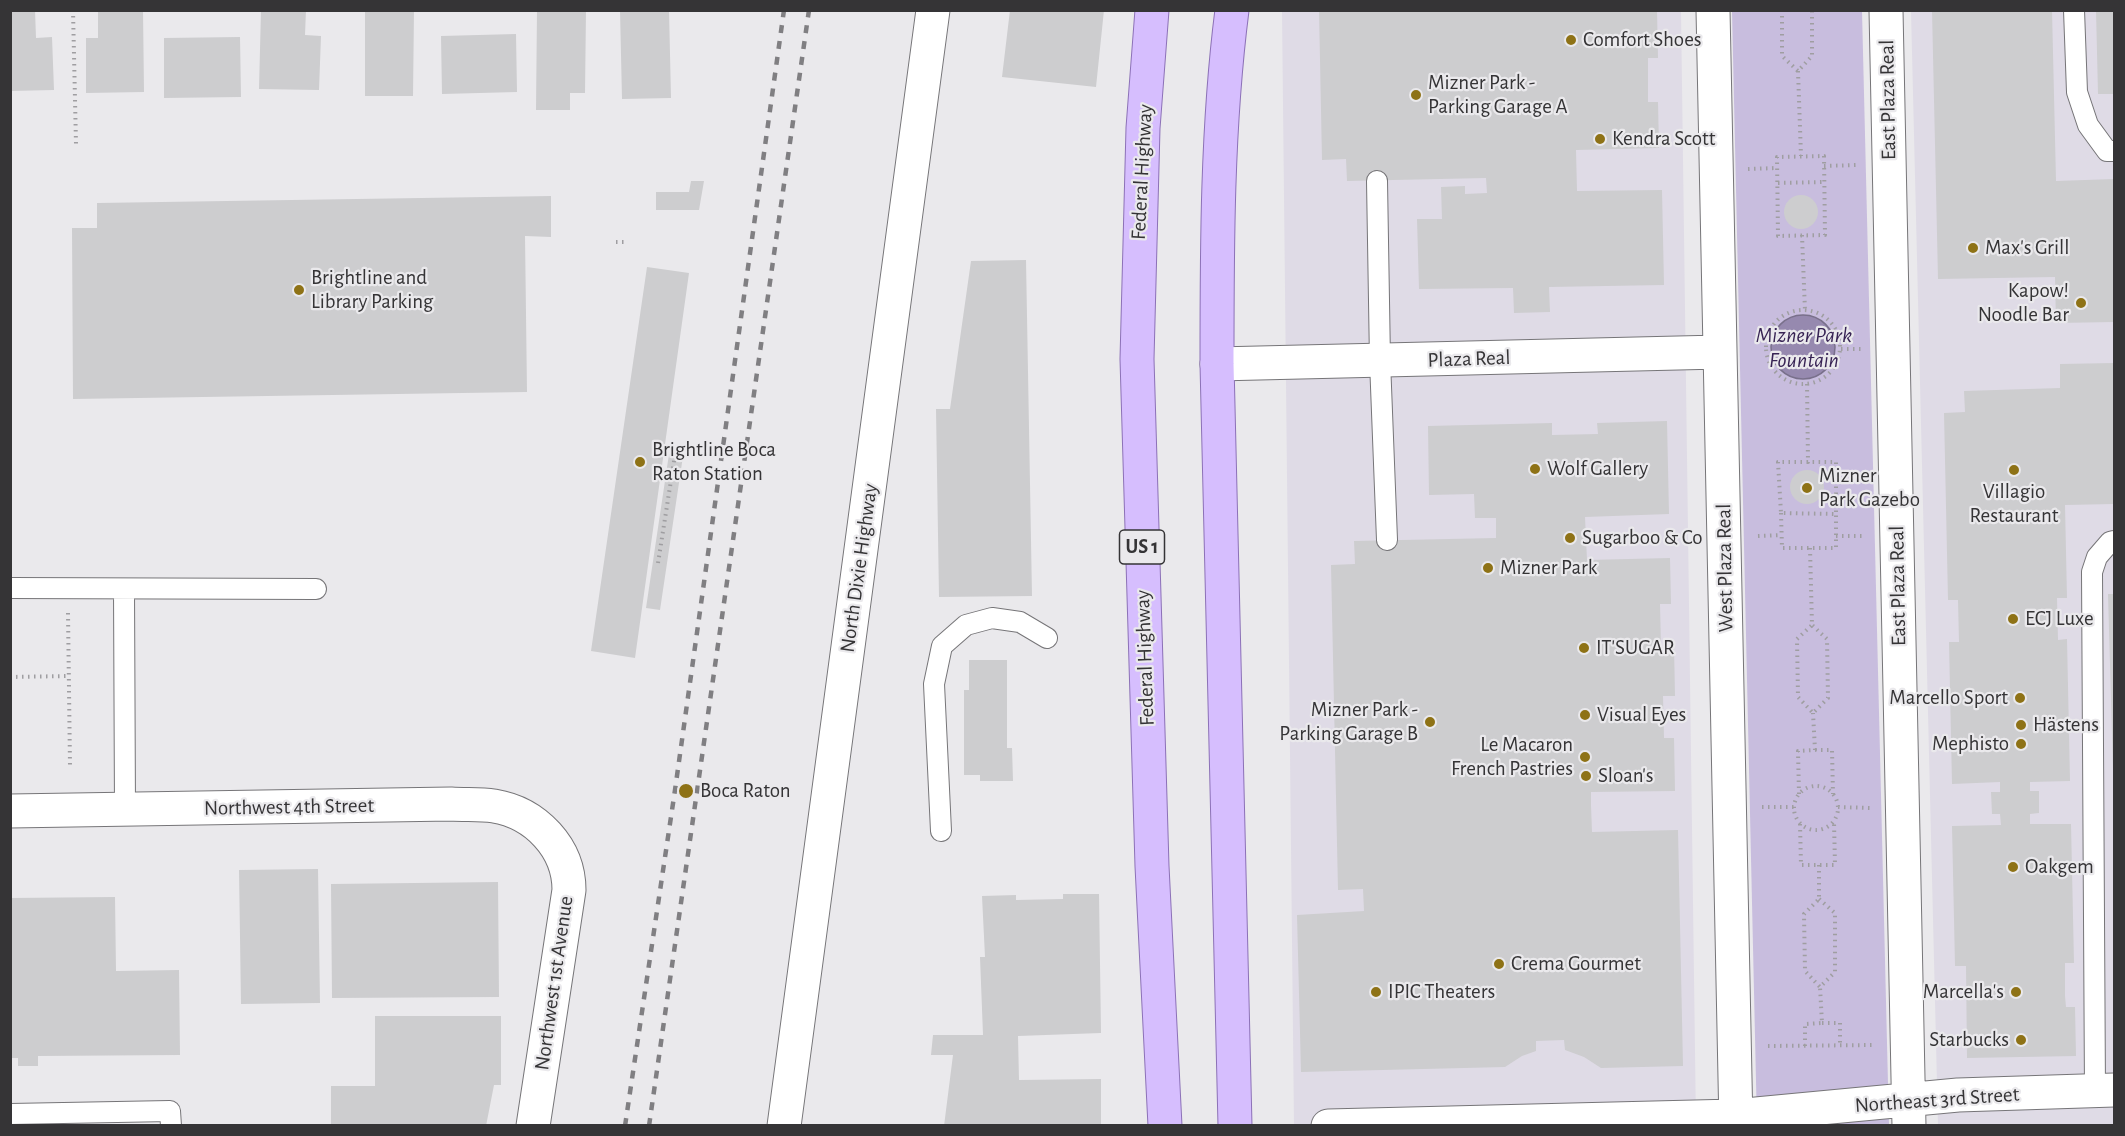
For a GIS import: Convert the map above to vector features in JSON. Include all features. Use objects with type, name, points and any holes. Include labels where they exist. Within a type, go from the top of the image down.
[{"type":"main road","name":"Federal Highway","points":[[1152,10],[1143,128],[1137,359],[1152,866],[1166,1125]]},
{"type":"main road","points":[[1232,10],[1217,251],[1217,364],[1235,1125]]},
{"type":"street","name":"North Dixie Highway","points":[[784,1125],[933,10]]},
{"type":"street","name":"West Plaza Real","points":[[1713,10],[1736,1121]]},
{"type":"street","name":"East Plaza Real","points":[[1886,10],[1909,1113]]},
{"type":"street","name":"Plaza Real","points":[[1217,364],[1720,352]]},
{"type":"street","name":"Northwest 4th Street","points":[[10,811],[482,805],[507,809],[538,826],[555,843]]},
{"type":"street","name":"Northwest 1st Avenue","points":[[533,1125],[568,890],[566,867],[555,843]]},
{"type":"street","name":"Northeast 3rd Street","points":[[1328,1125],[1736,1121],[1909,1113],[1958,1095],[2105,1091]]},
{"type":"lane","points":[[2074,10],[2077,92],[2088,125],[2107,151],[2115,151]]},
{"type":"lane","points":[[1377,181],[1380,361],[1387,540]]},
{"type":"lane","points":[[2105,1091],[2092,572],[2097,557],[2110,542],[2115,541]]},
{"type":"lane","points":[[10,588],[316,589]]},
{"type":"lane","points":[[124,589],[125,810]]},
{"type":"lane","points":[[941,831],[934,684],[942,646],[966,625],[992,618],[1020,622],[1047,638]]},
{"type":"lane","points":[[10,1114],[170,1111],[171,1125]]},
{"type":"path","points":[[74,10],[76,144]]},
{"type":"path","points":[[1782,10],[1782,56],[1797,71],[1800,156]]},
{"type":"path","points":[[1797,71],[1812,56],[1812,10]]},
{"type":"path","points":[[1800,156],[1824,156],[1825,235],[1778,236],[1777,157],[1800,156]]},
{"type":"path","points":[[1778,183],[1825,182]]},
{"type":"path","points":[[1802,235],[1805,310]]},
{"type":"path","points":[[616,242],[627,242]]},
{"type":"path","points":[[1805,310],[1826,318],[1839,337],[1840,349],[1834,368],[1818,382],[1807,384],[1784,379],[1775,372],[1767,351],[1768,334],[1777,322],[1790,313],[1805,310]]},
{"type":"path","points":[[1807,384],[1808,462]]},
{"type":"path","points":[[658,563],[675,455]]},
{"type":"path","points":[[1778,462],[1808,462],[1836,462],[1836,548],[1782,548],[1778,462]]},
{"type":"path","points":[[1780,513],[1836,514]]},
{"type":"path","points":[[1810,548],[1812,625],[1827,639],[1828,698],[1813,713]]},
{"type":"path","points":[[68,589],[70,766]]},
{"type":"path","points":[[1812,625],[1797,639],[1797,697],[1813,713],[1815,750]]},
{"type":"path","points":[[10,677],[69,676]]},
{"type":"path","points":[[1799,794],[1797,751],[1832,750],[1833,794],[1838,807],[1834,821],[1834,865],[1800,865],[1800,823]]},
{"type":"path","points":[[1833,794],[1827,789],[1812,786],[1799,794],[1794,811],[1804,827],[1823,829],[1834,821]]},
{"type":"path","points":[[1819,865],[1819,899],[1804,914],[1804,971],[1820,987],[1822,1023]]},
{"type":"path","points":[[1819,899],[1834,913],[1834,972],[1820,987]]},
{"type":"path","points":[[1805,1046],[1805,1024],[1840,1023],[1840,1046]]},
{"type":"path","points":[[1734,1047],[1907,1045]]},
{"type":"shaded area","name":"Mizner Park","points":[[1282,11],[1681,11],[1696,1125],[1294,1125]]},
{"type":"shaded area","points":[[1732,11],[1862,11],[1889,1125],[1757,1125]]},
{"type":"shaded area","points":[[1911,11],[2114,11],[2114,1125],[1938,1125]]},
{"type":"water","name":"Mizner Park Fountain","points":[[1797,315],[1809,315],[1826,324],[1833,335],[1835,347],[1833,359],[1826,370],[1809,379],[1797,379],[1785,374],[1776,365],[1771,353],[1771,341],[1776,329],[1785,320]]},
{"type":"building","points":[[10,10],[35,10],[36,38],[52,37],[54,90],[10,91]]},
{"type":"building","points":[[98,10],[143,10],[144,92],[86,93],[86,38],[98,38]]},
{"type":"building","points":[[261,10],[306,10],[305,35],[321,36],[319,90],[259,89]]},
{"type":"building","points":[[365,10],[414,10],[413,96],[365,96]]},
{"type":"building","points":[[537,10],[586,10],[585,93],[570,93],[570,110],[536,110]]},
{"type":"building","points":[[620,10],[669,10],[671,98],[622,99]]},
{"type":"building","points":[[1010,10],[1104,10],[1096,87],[1002,77]]},
{"type":"building","points":[[1319,10],[1657,10],[1658,58],[1648,58],[1648,102],[1658,102],[1659,148],[1576,150],[1577,191],[1662,190],[1664,285],[1549,287],[1550,312],[1514,313],[1513,288],[1419,289],[1417,219],[1442,219],[1441,187],[1465,186],[1465,194],[1487,193],[1486,178],[1347,181],[1346,159],[1322,160]]},
{"type":"building","points":[[1932,10],[2052,10],[2056,181],[2114,179],[2114,322],[2056,323],[2055,277],[1938,279]]},
{"type":"building","points":[[2096,10],[2114,10],[2114,94],[2098,94]]},
{"type":"building","points":[[516,34],[517,92],[442,94],[441,36]]},
{"type":"building","points":[[240,37],[241,97],[164,98],[164,38]]},
{"type":"building","points":[[691,181],[704,181],[699,210],[656,210],[656,192],[689,192]]},
{"type":"building","points":[[1801,195],[1813,200],[1818,212],[1813,224],[1801,229],[1789,224],[1784,212],[1789,200]]},
{"type":"building","name":"Brightline and Library Parking","points":[[551,196],[551,237],[525,236],[527,392],[73,399],[72,228],[97,228],[97,203]]},
{"type":"building","points":[[1026,260],[1032,596],[939,597],[936,409],[950,409],[971,261]]},
{"type":"building","name":"Brightline Boca Raton Station","points":[[647,267],[689,273],[635,658],[591,651]]},
{"type":"building","points":[[2114,363],[2114,504],[2065,505],[2067,598],[2057,598],[2058,640],[2067,639],[2070,781],[2030,782],[2030,791],[2039,791],[2039,813],[2030,814],[2030,824],[2071,824],[2074,963],[2065,963],[2065,996],[2066,1007],[2075,1007],[2076,1056],[1967,1058],[1966,966],[1955,966],[1952,826],[2001,825],[2000,814],[1992,814],[1991,792],[2000,792],[2000,782],[1952,784],[1949,642],[1959,642],[1958,600],[1948,600],[1944,413],[1965,412],[1964,391],[2060,388],[2060,364]]},
{"type":"building","points":[[1667,421],[1669,514],[1585,517],[1587,560],[1670,558],[1671,604],[1660,604],[1661,647],[1674,646],[1675,696],[1663,696],[1664,738],[1674,738],[1675,791],[1591,792],[1591,805],[1592,832],[1678,830],[1683,1066],[1601,1068],[1584,1057],[1565,1050],[1564,1040],[1536,1041],[1536,1051],[1522,1056],[1505,1067],[1301,1072],[1297,915],[1364,911],[1363,889],[1338,890],[1331,565],[1355,564],[1354,541],[1496,538],[1496,518],[1475,518],[1474,494],[1429,495],[1428,426],[1552,423],[1552,435],[1598,434],[1597,423]]},
{"type":"building","points":[[669,454],[683,456],[660,610],[646,608]]},
{"type":"building","name":"Mizner Park Gazebo","points":[[1807,470],[1819,475],[1824,487],[1819,499],[1807,504],[1795,499],[1790,487],[1795,475]]},
{"type":"building","points":[[2108,594],[2114,594],[2114,771],[2113,771]]},
{"type":"building","points":[[969,660],[1007,660],[1007,748],[1012,748],[1013,781],[980,781],[980,775],[964,775],[964,690],[969,690]]},
{"type":"building","points":[[318,869],[320,1003],[241,1004],[239,870]]},
{"type":"building","points":[[498,882],[499,997],[332,998],[331,884]]},
{"type":"building","points":[[1063,894],[1099,894],[1101,1033],[1018,1036],[1019,1080],[1101,1079],[1101,1126],[944,1126],[953,1055],[931,1055],[933,1035],[983,1035],[980,957],[985,957],[982,896],[1016,895],[1016,900],[1063,899]]},
{"type":"building","points":[[115,897],[116,971],[179,970],[180,1055],[38,1056],[38,1066],[18,1066],[18,1058],[10,1058],[10,898]]},
{"type":"building","points":[[375,1016],[501,1016],[501,1085],[494,1085],[486,1126],[331,1126],[331,1086],[375,1086]]},
{"type":"railway","points":[[625,1126],[675,790],[784,10]]},
{"type":"railway","points":[[649,1126],[809,10]]},
{"type":"place","name":"Comfort Shoes","points":[[1571,40]]},
{"type":"place","name":"Mizner Park - Parking Garage A","points":[[1416,95]]},
{"type":"place","name":"Kendra Scott","points":[[1600,139]]},
{"type":"place","name":"Max's Grill","points":[[1973,248]]},
{"type":"place","name":"Brightline and Library Parking","points":[[299,290]]},
{"type":"place","name":"Kapow! Noodle Bar","points":[[2081,303]]},
{"type":"place","name":"Brightline Boca Raton Station","points":[[640,462]]},
{"type":"place","name":"Wolf Gallery","points":[[1535,469]]},
{"type":"place","name":"Villagio Restaurant","points":[[2014,470]]},
{"type":"place","name":"Mizner Park Gazebo","points":[[1807,488]]},
{"type":"place","name":"Sugarboo & Co","points":[[1570,538]]},
{"type":"place","name":"Mizner Park","points":[[1488,568]]},
{"type":"place","name":"ECJ Luxe","points":[[2013,619]]},
{"type":"place","name":"IT'SUGAR","points":[[1584,648]]},
{"type":"place","name":"Marcello Sport","points":[[2020,698]]},
{"type":"place","name":"Visual Eyes","points":[[1585,715]]},
{"type":"place","name":"Mizner Park - Parking Garage B","points":[[1430,722]]},
{"type":"place","name":"Hästens","points":[[2021,725]]},
{"type":"place","name":"Mephisto","points":[[2021,744]]},
{"type":"place","name":"Le Macaron French Pastries","points":[[1585,757]]},
{"type":"place","name":"Sloan's","points":[[1586,776]]},
{"type":"place","name":"Boca Raton","points":[[686,791]]},
{"type":"place","name":"Oakgem","points":[[2013,867]]},
{"type":"place","name":"Crema Gourmet","points":[[1499,964]]},
{"type":"place","name":"IPIC Theaters","points":[[1376,992]]},
{"type":"place","name":"Marcella's","points":[[2016,992]]},
{"type":"place","name":"Starbucks","points":[[2021,1040]]}]
